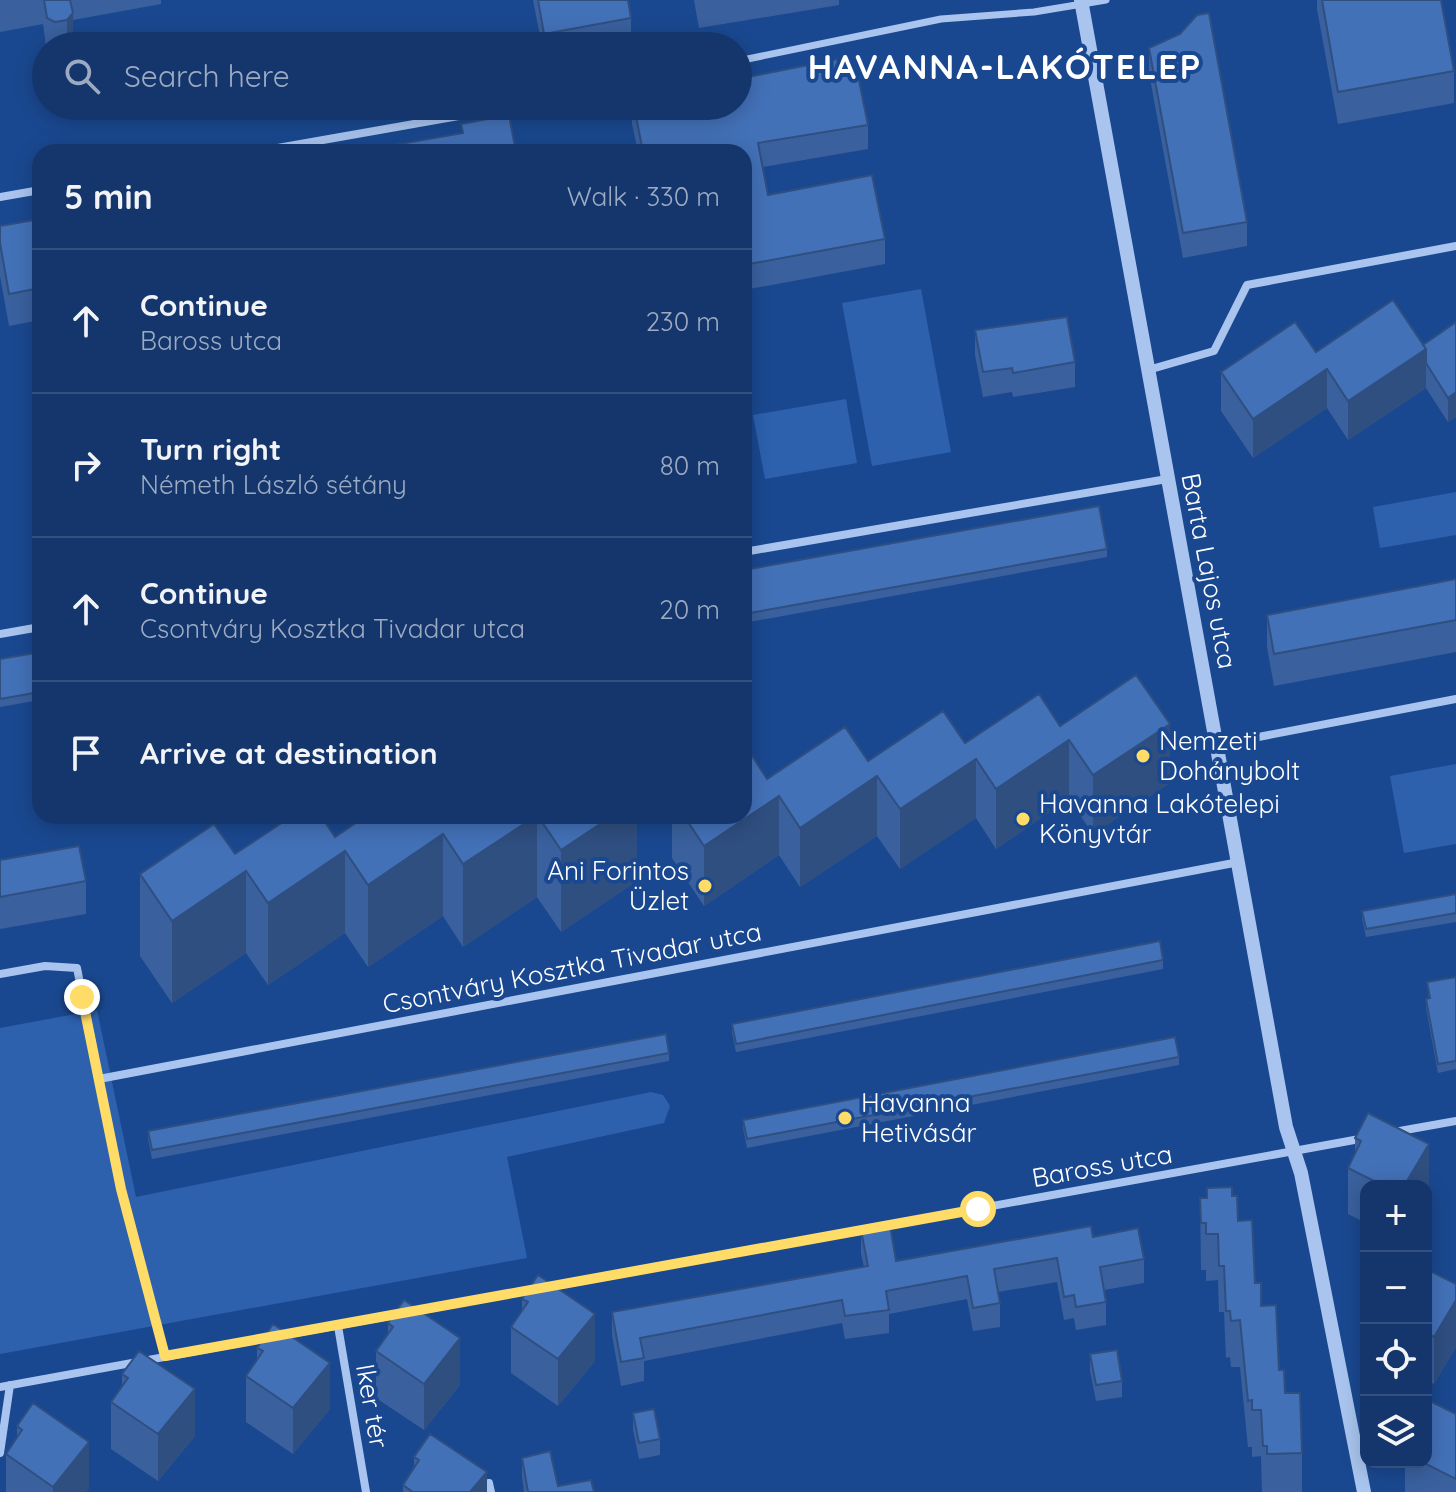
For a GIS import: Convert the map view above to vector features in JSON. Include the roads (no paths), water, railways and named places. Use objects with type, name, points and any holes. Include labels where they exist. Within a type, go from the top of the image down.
[{"type":"street","points":[[752,58],[941,19],[1106,0]]},
{"type":"street","name":"Barta Lajos utca","points":[[1081,2],[1293,1151],[1301,1173],[1364,1492]]},
{"type":"street","points":[[300,144],[437,120]]},
{"type":"street","points":[[0,197],[32,191]]},
{"type":"street","points":[[1147,370],[1214,351],[1247,285],[1456,246]]},
{"type":"street","points":[[752,551],[1167,479]]},
{"type":"street","points":[[0,634],[32,628]]},
{"type":"street","points":[[1217,745],[1456,699]]},
{"type":"street","name":"Csontváry Kosztka Tivadar utca","points":[[99,1079],[1239,862]]},
{"type":"street","points":[[0,974],[45,966],[77,968],[121,1189],[165,1356]]},
{"type":"street","name":"Baross utca","points":[[5,1386],[1456,1121]]},
{"type":"street","name":"Iker tér","points":[[338,1326],[366,1492]]},
{"type":"street","points":[[0,1453],[5,1386]]},
{"type":"place","name":"Nemzeti Dohánybolt","points":[[1143,756]]},
{"type":"place","name":"Havanna Lakótelepi Könyvtár","points":[[1023,819]]},
{"type":"place","name":"Ani Forintos Üzlet","points":[[705,886]]},
{"type":"place","name":"Havanna Hetivásár","points":[[845,1118]]},
{"type":"district","name":"HAVANNA-LAKÓTELEP","points":[[1005,67]]}]
